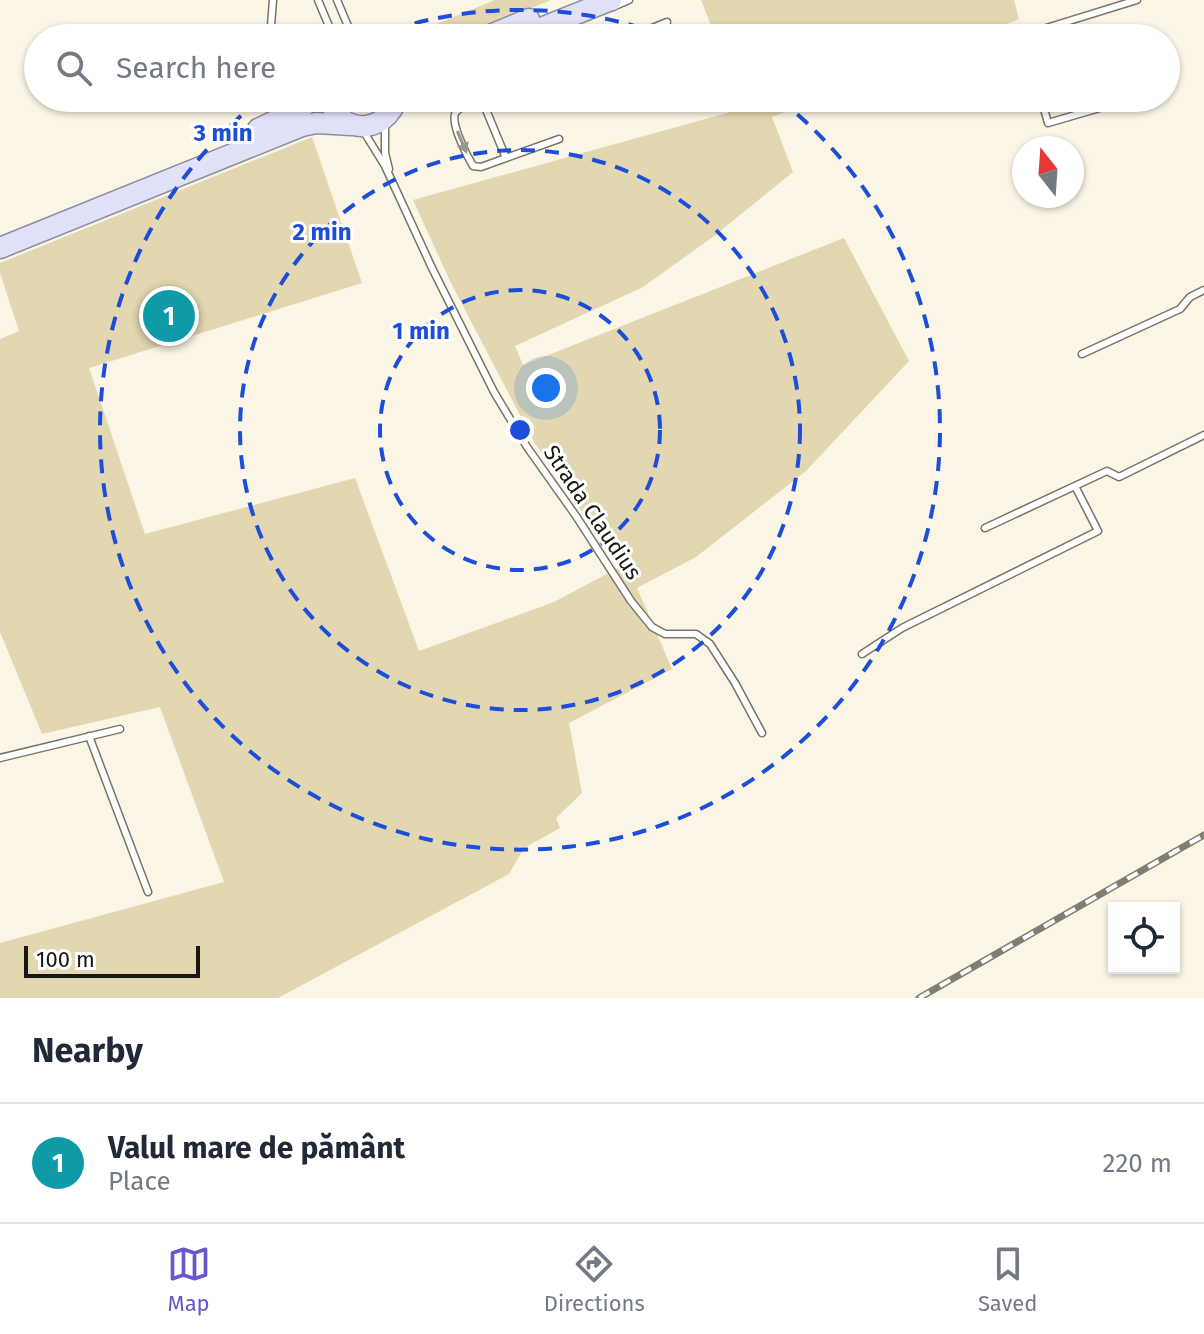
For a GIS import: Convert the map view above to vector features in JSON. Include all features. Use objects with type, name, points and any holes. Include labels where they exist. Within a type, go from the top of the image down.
[{"type":"main road","points":[[518,24],[577,0]]},
{"type":"main road","points":[[551,24],[611,0]]},
{"type":"main road","points":[[0,236],[294,112]]},
{"type":"main road","points":[[335,112],[356,126]]},
{"type":"main road","points":[[0,248],[302,126],[376,124],[388,112]]},
{"type":"lane","points":[[271,24],[274,0]]},
{"type":"lane","points":[[318,0],[328,24]]},
{"type":"lane","points":[[337,0],[347,24]]},
{"type":"lane","points":[[573,24],[629,0]]},
{"type":"lane","points":[[1061,24],[1137,0]]},
{"type":"lane","points":[[662,24],[667,22]]},
{"type":"lane","points":[[279,112],[283,118]]},
{"type":"lane","name":"Strada Claudius","points":[[392,180],[385,153],[393,112]]},
{"type":"lane","points":[[457,112],[454,124],[471,163],[477,167],[559,139]]},
{"type":"lane","points":[[489,112],[506,158]]},
{"type":"lane","points":[[1045,112],[1048,123],[1086,112]]},
{"type":"lane","name":"Strada Claudius","points":[[356,126],[376,149],[494,392],[527,447],[631,601],[652,627],[665,634],[696,634],[710,644],[762,733]]},
{"type":"lane","points":[[1082,354],[1180,309],[1190,297],[1204,290]]},
{"type":"lane","points":[[985,528],[1107,471],[1119,477],[1204,435]]},
{"type":"lane","points":[[862,654],[902,628],[1098,531],[1075,486]]},
{"type":"lane","points":[[0,758],[120,729]]},
{"type":"lane","points":[[89,736],[148,892]]},
{"type":"shaded area","points":[[495,0],[551,0],[492,24],[436,24]]},
{"type":"shaded area","points":[[701,0],[1014,0],[1019,19],[1006,24],[710,24]]},
{"type":"shaded area","points":[[731,112],[785,112],[772,117],[793,172],[714,236],[643,287],[515,346],[523,365],[844,238],[909,361],[806,471],[696,557],[637,588],[672,669],[569,723],[582,793],[556,818],[560,828],[524,848],[509,874],[278,998],[0,998],[0,943],[224,882],[160,707],[42,734],[0,632],[0,339],[19,331],[0,273],[0,263],[312,137],[362,283],[89,368],[145,534],[355,478],[419,651],[554,602],[620,567],[534,442],[451,283],[413,200]]},
{"type":"railway","points":[[919,998],[1204,835]]},
{"type":"place","name":"Valul mare de pământ","points":[[169,316]]}]
